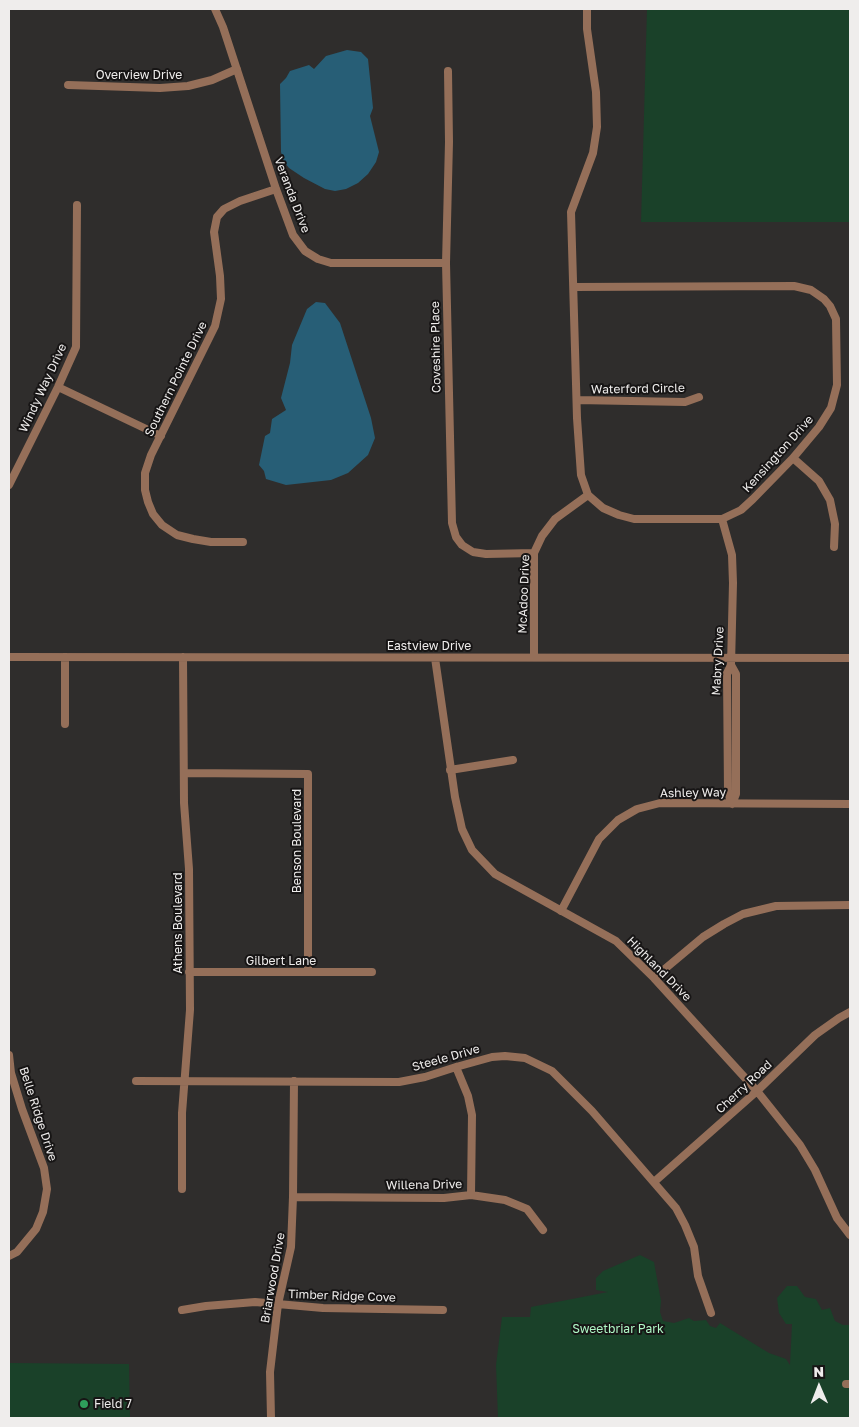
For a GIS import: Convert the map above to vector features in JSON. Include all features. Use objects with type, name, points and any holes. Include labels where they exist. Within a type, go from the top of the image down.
[{"type":"street","name":"Veranda Drive","points":[[215,9],[224,27],[236,69],[292,235],[305,251],[318,260],[330,264],[446,263]]},
{"type":"street","points":[[587,9],[587,29],[596,92],[597,127],[592,153],[571,212],[581,475],[588,494]]},
{"type":"street","name":"Overview Drive","points":[[68,85],[160,88],[188,86],[212,80],[236,69]]},
{"type":"street","name":"Coveshire Place","points":[[448,71],[449,142],[446,263],[452,523],[456,536],[462,546],[472,552],[486,554],[534,553]]},
{"type":"street","name":"Southern Pointe Drive","points":[[243,542],[193,540],[177,535],[162,526],[153,514],[145,490],[144,473],[215,326],[221,299],[214,232],[217,217],[224,209],[240,201],[276,190]]},
{"type":"street","name":"Windy Way Drive","points":[[9,485],[76,347],[77,205]]},
{"type":"street","name":"Kensington Drive","points":[[574,287],[803,287],[818,294],[830,306],[836,319],[836,385],[831,408],[819,427],[793,458],[741,510],[722,519],[634,519],[618,515],[603,508],[588,494]]},
{"type":"street","points":[[58,387],[161,436]]},
{"type":"street","name":"Waterford Circle","points":[[578,400],[685,402],[699,397]]},
{"type":"street","points":[[793,458],[820,481],[830,500],[835,524],[834,546]]},
{"type":"street","name":"McAdoo Drive","points":[[534,657],[534,553],[542,536],[555,519],[588,494]]},
{"type":"street","name":"Mabry Drive","points":[[722,519],[732,555],[733,583],[731,662],[736,674],[736,794],[732,804]]},
{"type":"street","name":"Eastview Drive","points":[[9,657],[534,657],[731,662],[850,658]]},
{"type":"street","points":[[65,657],[65,724]]},
{"type":"street","name":"Athens Boulevard","points":[[182,1189],[182,1113],[190,1010],[189,869],[184,803],[183,657]]},
{"type":"street","name":"Highland Drive","points":[[435,658],[450,770],[462,829],[472,850],[495,874],[616,941],[654,978],[758,1092],[800,1145],[815,1170],[837,1218],[850,1235]]},
{"type":"street","points":[[450,770],[513,760]]},
{"type":"street","name":"Benson Boulevard","points":[[185,773],[308,774],[308,972]]},
{"type":"street","name":"Ashley Way","points":[[561,911],[599,840],[618,820],[637,809],[660,804],[850,804]]},
{"type":"street","points":[[654,978],[703,936],[743,914],[776,906],[850,905]]},
{"type":"street","name":"Gilbert Lane","points":[[189,972],[372,972]]},
{"type":"street","name":"Cherry Road","points":[[654,1182],[758,1092],[815,1035],[850,1012]]},
{"type":"street","name":"Belle Ridge Drive","points":[[9,1055],[11,1073],[44,1168],[47,1189],[43,1212],[36,1229],[17,1252],[9,1256]]},
{"type":"street","name":"Steele Drive","points":[[136,1081],[399,1082],[426,1078],[492,1057],[525,1058],[552,1071],[592,1111],[676,1208],[694,1247],[698,1276],[712,1313]]},
{"type":"street","points":[[456,1067],[468,1096],[472,1115],[471,1195]]},
{"type":"street","name":"Briarwood Drive","points":[[271,1418],[270,1372],[278,1304],[291,1247],[294,1081]]},
{"type":"street","name":"Willena Drive","points":[[293,1197],[444,1198],[471,1195],[505,1200],[527,1209],[543,1230]]},
{"type":"street","name":"Timber Ridge Cove","points":[[182,1310],[255,1302],[323,1308],[443,1310]]},
{"type":"green space","points":[[647,9],[850,9],[850,222],[641,222]]},
{"type":"green space","name":"Sweetbriar Park","points":[[640,1255],[654,1262],[661,1301],[660,1312],[663,1321],[674,1323],[689,1318],[694,1321],[706,1320],[710,1326],[716,1328],[720,1323],[769,1353],[786,1359],[790,1365],[792,1324],[786,1324],[779,1313],[777,1298],[787,1286],[797,1286],[805,1297],[816,1299],[822,1310],[830,1308],[835,1321],[843,1325],[850,1325],[850,1418],[498,1418],[496,1365],[502,1317],[530,1317],[531,1307],[608,1292],[596,1290],[596,1278],[603,1271]]},
{"type":"green space","points":[[9,1363],[129,1364],[130,1418],[9,1418]]},
{"type":"water","points":[[347,50],[361,52],[368,59],[373,108],[370,116],[379,152],[376,162],[368,174],[358,183],[346,189],[335,191],[325,189],[304,178],[289,168],[284,162],[281,152],[280,84],[290,71],[309,65],[314,69],[326,56]]},
{"type":"water","points":[[316,302],[325,303],[340,323],[371,418],[375,438],[368,455],[348,473],[331,480],[286,485],[266,479],[264,471],[259,465],[265,436],[270,433],[272,419],[286,410],[281,398],[290,363],[292,345],[307,309]]},
{"type":"place","name":"Field 7","points":[[84,1404]]}]
